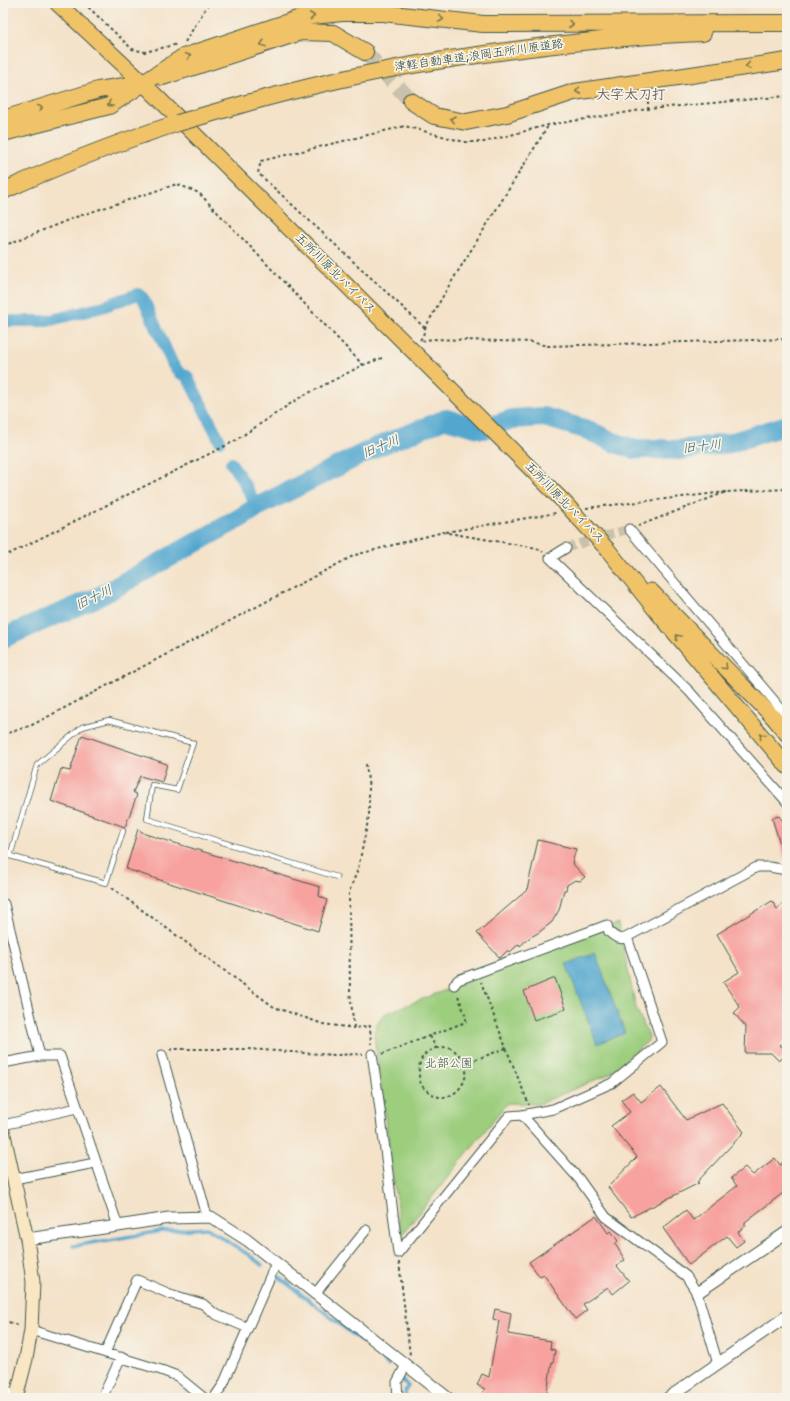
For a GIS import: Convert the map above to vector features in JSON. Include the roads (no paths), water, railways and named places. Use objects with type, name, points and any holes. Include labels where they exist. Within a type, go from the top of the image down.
[{"type":"highway","name":"五所川原北バイパス","points":[[57,3],[143,83],[563,501],[608,550],[654,594],[773,717],[787,734]]},
{"type":"highway","points":[[3,133],[109,106],[183,57],[303,17],[342,13],[383,12],[483,24],[787,23]]},
{"type":"highway","name":"津軽自動車道;浪岡五所川原道路","points":[[3,191],[43,173],[178,123],[247,102],[315,85],[392,69],[477,54],[560,44],[631,37],[695,33],[787,30]]},
{"type":"highway","points":[[3,119],[98,90],[143,83],[301,32],[333,33],[365,52]]},
{"type":"highway","points":[[411,101],[434,116],[466,122],[507,114],[574,92],[787,61]]},
{"type":"highway","name":"五所川原北バイパス","points":[[608,550],[658,613],[787,766]]},
{"type":"main road","points":[[3,1130],[27,1239],[32,1282],[31,1330],[26,1359],[16,1397]]},
{"type":"street","points":[[629,529],[787,716]]},
{"type":"street","points":[[566,548],[550,558],[689,691],[787,802]]},
{"type":"street","points":[[454,985],[458,980],[478,972],[607,925],[609,932],[617,938],[623,939],[757,867],[787,870]]},
{"type":"street","points":[[3,904],[40,1056]]},
{"type":"street","points":[[372,1055],[398,1253],[509,1116],[553,1109],[612,1082],[662,1042],[627,936]]},
{"type":"street","points":[[162,1055],[207,1216]]},
{"type":"street","points":[[3,1063],[40,1056],[60,1056],[118,1226]]},
{"type":"street","points":[[3,1125],[77,1108]]},
{"type":"street","points":[[522,1115],[579,1179],[606,1217],[686,1276],[697,1293],[718,1364]]},
{"type":"street","points":[[14,1179],[96,1163]]},
{"type":"street","points":[[27,1239],[169,1218],[210,1217],[247,1240],[448,1398]]},
{"type":"street","points":[[315,1294],[366,1230]]},
{"type":"street","points":[[697,1293],[787,1232]]},
{"type":"street","points":[[214,1398],[223,1385],[276,1263]]},
{"type":"street","points":[[105,1353],[137,1280],[170,1294],[203,1304],[215,1314],[248,1328]]},
{"type":"street","points":[[668,1398],[787,1316]]},
{"type":"street","points":[[31,1330],[177,1376],[204,1398]]},
{"type":"street","points":[[102,1398],[120,1357]]},
{"type":"street","points":[[398,1398],[397,1382],[406,1365]]},
{"type":"street","points":[[3,1392],[16,1397]]},
{"type":"lane","points":[[10,856],[37,765],[82,727],[109,720],[193,743],[177,790],[152,785],[146,819],[337,877]]},
{"type":"lane","points":[[3,857],[10,856],[106,883],[123,831]]},
{"type":"water","points":[[595,953],[625,1033],[597,1044],[566,964]]},
{"type":"waterway","points":[[3,321],[47,321],[99,308],[138,294],[143,298],[173,365],[180,373],[187,376],[220,441]]},
{"type":"waterway","name":"旧十川","points":[[3,638],[98,597],[257,507],[374,448],[446,419],[483,429],[512,419],[544,417],[588,430],[613,442],[634,449],[679,450],[730,443],[787,425]]},
{"type":"waterway","points":[[231,463],[257,507]]},
{"type":"waterway","points":[[73,1246],[162,1231],[207,1228],[262,1265]]},
{"type":"waterway","points":[[279,1277],[377,1353],[388,1365]]},
{"type":"waterway","points":[[401,1379],[408,1386],[405,1391],[406,1398]]},
{"type":"tunnel","points":[[365,52],[411,101]]},
{"type":"tunnel","points":[[566,548],[629,529]]},
{"type":"district","name":"大字太刀打","points":[[631,95]]},
{"type":"park label","name":"北部公園","points":[[449,1064]]}]
